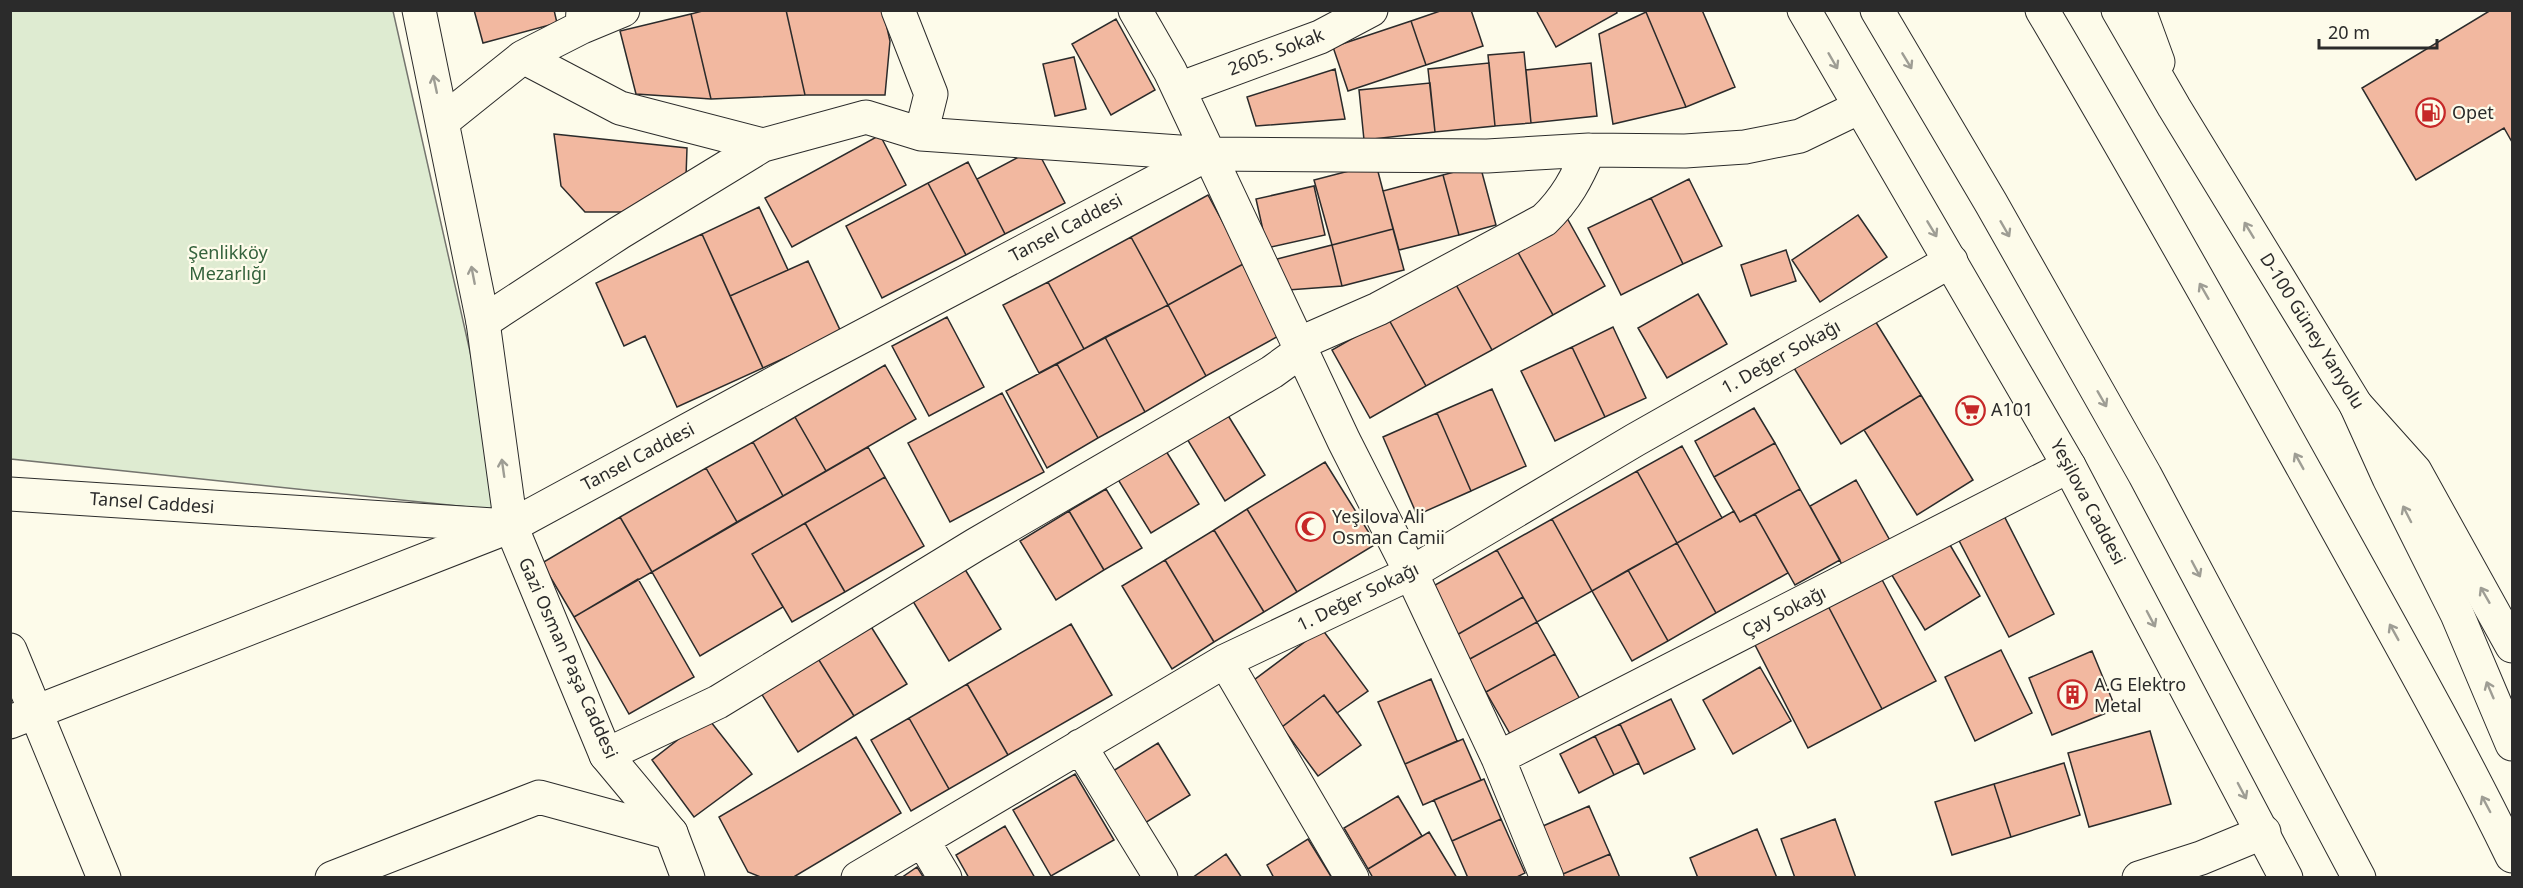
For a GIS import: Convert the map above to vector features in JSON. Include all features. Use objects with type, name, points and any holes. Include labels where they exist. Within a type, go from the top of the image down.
[{"type":"main road","name":"Gazi Osman Paşa Caddesi","points":[[419,10],[483,322],[511,526],[606,755],[671,832],[688,878]]},
{"type":"main road","points":[[443,121],[523,57],[582,19],[623,10]]},
{"type":"main road","points":[[898,10],[931,94],[921,134]]},
{"type":"main road","name":"2605. Sokak","points":[[1179,89],[1320,37],[1371,10]]},
{"type":"main road","name":"Yeşilova Caddesi","points":[[1804,10],[2069,466],[2264,832],[2286,878]]},
{"type":"main road","points":[[1877,10],[2145,475],[2359,878]]},
{"type":"main road","points":[[2042,10],[2106,118],[2261,392],[2403,648],[2512,856]]},
{"type":"main road","name":"D-100 Güney Yanyolu","points":[[2118,10],[2174,107],[2356,405],[2415,471],[2512,646]]},
{"type":"main road","points":[[2139,10],[2174,107]]},
{"type":"main road","points":[[1140,13],[1179,89],[1300,348],[1411,573],[1498,758],[1547,878]]},
{"type":"main road","points":[[523,57],[620,108],[763,145]]},
{"type":"main road","points":[[483,322],[619,233],[763,145],[866,117],[921,134],[1208,154],[1486,156],[1589,150],[1685,151],[1745,147],[1800,135],[1860,107]]},
{"type":"main road","points":[[606,755],[718,702],[975,545],[1272,372],[1300,348],[1544,220],[1561,204],[1575,184],[1589,150]]},
{"type":"main road","name":"Tansel Caddesi","points":[[10,494],[511,526],[817,360],[1208,154]]},
{"type":"main road","name":"1. Değer Sokağı","points":[[858,878],[1225,661],[1411,573],[1635,440],[1951,261]]},
{"type":"main road","points":[[2356,405],[2388,478],[2457,614],[2512,744]]},
{"type":"main road","name":"Çay Sokağı","points":[[1498,758],[2069,466]]},
{"type":"main road","points":[[23,717],[511,526]]},
{"type":"main road","points":[[10,650],[23,717],[104,878]]},
{"type":"main road","points":[[1225,661],[1352,878]]},
{"type":"main road","points":[[1080,747],[1161,878]]},
{"type":"main road","points":[[332,878],[539,797],[671,832]]},
{"type":"main road","points":[[2139,878],[2200,858],[2264,832]]},
{"type":"main road","points":[[923,841],[945,878]]},
{"type":"main road","points":[[2164,878],[2200,858]]},
{"type":"green space","name":"Şenlikköy Mezarlığı","points":[[11,11],[393,11],[506,511],[11,459]]},
{"type":"building","points":[[474,10],[554,10],[557,23],[483,43]]},
{"type":"building","points":[[706,10],[786,10],[805,95],[711,99],[691,14]]},
{"type":"building","points":[[786,10],[883,10],[890,41],[885,95],[805,95]]},
{"type":"building","points":[[1443,10],[1471,10],[1483,46],[1426,65],[1411,21]]},
{"type":"building","points":[[1536,10],[1616,10],[1617,13],[1556,47]]},
{"type":"building","points":[[1649,10],[1702,10],[1735,87],[1686,107],[1646,12]]},
{"type":"building","points":[[2491,10],[2512,10],[2512,142],[2504,128],[2416,180],[2362,88]]},
{"type":"building","points":[[1646,12],[1686,107],[1613,124],[1599,34]]},
{"type":"building","points":[[691,14],[711,99],[636,94],[620,31]]},
{"type":"building","points":[[1116,19],[1155,90],[1111,115],[1072,44]]},
{"type":"building","points":[[1411,21],[1426,65],[1348,91],[1333,47]]},
{"type":"building","points":[[1524,52],[1531,123],[1495,126],[1488,55]]},
{"type":"building","points":[[1074,57],[1086,109],[1055,116],[1043,64]]},
{"type":"building","points":[[1489,63],[1495,126],[1435,132],[1428,69]]},
{"type":"building","points":[[1591,63],[1597,116],[1531,123],[1526,70]]},
{"type":"building","points":[[1335,69],[1345,119],[1256,126],[1247,97]]},
{"type":"building","points":[[1430,83],[1435,132],[1364,140],[1359,90]]},
{"type":"building","points":[[554,134],[687,148],[686,177],[623,212],[585,212],[561,186]]},
{"type":"building","points":[[880,135],[906,185],[792,247],[765,198]]},
{"type":"building","points":[[1036,148],[1065,203],[1005,234],[977,179]]},
{"type":"building","points":[[968,162],[1005,234],[966,255],[928,183]]},
{"type":"building","points":[[1376,164],[1393,229],[1332,245],[1314,180]]},
{"type":"building","points":[[1480,165],[1496,225],[1459,235],[1443,175]]},
{"type":"building","points":[[1443,175],[1459,235],[1399,250],[1383,191]]},
{"type":"building","points":[[1689,179],[1722,246],[1683,264],[1651,198]]},
{"type":"building","points":[[928,183],[966,255],[882,298],[846,226]]},
{"type":"building","points":[[1314,186],[1325,235],[1267,248],[1256,199]]},
{"type":"building","points":[[1208,195],[1245,263],[1168,305],[1131,237]]},
{"type":"building","points":[[1651,198],[1683,264],[1621,295],[1588,228]]},
{"type":"building","points":[[759,207],[788,270],[730,296],[702,234]]},
{"type":"building","points":[[1858,215],[1887,257],[1820,302],[1792,260]]},
{"type":"building","points":[[1567,218],[1605,286],[1553,315],[1515,247]]},
{"type":"building","points":[[1393,229],[1404,270],[1342,286],[1332,245]]},
{"type":"building","points":[[702,234],[763,368],[677,407],[645,336],[624,346],[596,283]]},
{"type":"building","points":[[1131,237],[1168,305],[1084,349],[1048,282]]},
{"type":"building","points":[[1332,245],[1342,286],[1288,290],[1277,259]]},
{"type":"building","points":[[1515,247],[1553,315],[1492,350],[1454,281]]},
{"type":"building","points":[[1786,250],[1796,281],[1751,296],[1741,265]]},
{"type":"building","points":[[808,261],[841,332],[763,368],[730,296]]},
{"type":"building","points":[[1245,263],[1284,333],[1206,376],[1168,305]]},
{"type":"building","points":[[1454,281],[1492,350],[1426,386],[1388,318]]},
{"type":"building","points":[[1048,282],[1084,349],[1039,373],[1003,305]]},
{"type":"building","points":[[1698,294],[1727,344],[1667,378],[1638,328]]},
{"type":"building","points":[[1168,305],[1206,376],[1145,412],[1105,337]]},
{"type":"building","points":[[1869,311],[1921,395],[1841,444],[1789,360]]},
{"type":"building","points":[[947,317],[984,387],[929,416],[892,346]]},
{"type":"building","points":[[1388,318],[1426,386],[1370,418],[1332,350]]},
{"type":"building","points":[[1613,327],[1646,398],[1605,417],[1572,347]]},
{"type":"building","points":[[1105,337],[1145,412],[1098,438],[1057,364]]},
{"type":"building","points":[[1572,347],[1605,417],[1555,441],[1521,371]]},
{"type":"building","points":[[1057,364],[1098,438],[1047,468],[1006,391]]},
{"type":"building","points":[[885,365],[916,419],[826,471],[795,417]]},
{"type":"building","points":[[1492,389],[1526,466],[1471,491],[1437,413]]},
{"type":"building","points":[[1002,393],[1044,472],[950,522],[908,443]]},
{"type":"building","points":[[1921,395],[1973,480],[1917,515],[1864,430]]},
{"type":"building","points":[[1754,408],[1775,443],[1714,477],[1695,441]]},
{"type":"building","points":[[1224,409],[1265,475],[1225,501],[1184,434]]},
{"type":"building","points":[[1437,413],[1471,491],[1417,515],[1383,437]]},
{"type":"building","points":[[795,417],[826,471],[783,496],[753,442]]},
{"type":"building","points":[[753,442],[783,496],[737,522],[706,468]]},
{"type":"building","points":[[1161,443],[1199,504],[1151,533],[1114,473]]},
{"type":"building","points":[[1775,443],[1800,489],[1740,522],[1714,477]]},
{"type":"building","points":[[1682,446],[1722,518],[1677,543],[1637,471]]},
{"type":"building","points":[[868,447],[885,477],[752,554],[783,607],[700,656],[652,572]]},
{"type":"building","name":"Yeşilova Ali Osman Camii","points":[[1325,462],[1376,544],[1297,592],[1247,509]]},
{"type":"building","points":[[706,468],[737,522],[652,572],[620,517]]},
{"type":"building","points":[[1637,471],[1677,543],[1592,591],[1552,519]]},
{"type":"building","points":[[885,477],[924,546],[845,592],[805,523]]},
{"type":"building","points":[[1856,480],[1892,544],[1845,570],[1810,506]]},
{"type":"building","points":[[1106,489],[1142,548],[1104,570],[1069,511]]},
{"type":"building","points":[[1800,489],[1840,560],[1795,585],[1755,514]]},
{"type":"building","points":[[1998,504],[2054,614],[2009,637],[1952,527]]},
{"type":"building","points":[[1247,509],[1297,592],[1264,612],[1214,530]]},
{"type":"building","points":[[1069,511],[1104,570],[1056,600],[1020,541]]},
{"type":"building","points":[[1734,511],[1740,522],[1755,514],[1788,573],[1716,613],[1677,543]]},
{"type":"building","points":[[620,517],[652,572],[574,617],[542,563]]},
{"type":"building","points":[[1552,519],[1592,591],[1537,622],[1497,550]]},
{"type":"building","points":[[805,523],[845,592],[792,622],[752,554]]},
{"type":"building","points":[[1214,530],[1264,612],[1214,642],[1165,560]]},
{"type":"building","points":[[1943,533],[1980,596],[1925,630],[1887,567]]},
{"type":"building","points":[[1677,543],[1716,613],[1668,641],[1628,570]]},
{"type":"building","points":[[1497,550],[1523,597],[1455,636],[1428,589]]},
{"type":"building","points":[[1165,560],[1214,642],[1172,669],[1122,586]]},
{"type":"building","points":[[960,561],[1001,629],[949,661],[908,593]]},
{"type":"building","points":[[1628,570],[1668,641],[1632,661],[1592,591]]},
{"type":"building","points":[[1879,574],[1936,681],[1882,709],[1826,602]]},
{"type":"building","points":[[638,579],[694,677],[629,714],[574,617]]},
{"type":"building","points":[[1523,597],[1537,622],[1468,660],[1455,636]]},
{"type":"building","points":[[1826,602],[1882,709],[1808,748],[1753,641]]},
{"type":"building","points":[[1537,622],[1555,654],[1486,692],[1468,660]]},
{"type":"building","points":[[1071,624],[1112,695],[1008,755],[967,684]]},
{"type":"building","points":[[870,625],[907,684],[854,716],[817,657]]},
{"type":"building","points":[[1322,629],[1368,691],[1337,713],[1324,695],[1282,727],[1250,683]]},
{"type":"building","points":[[2001,650],[2032,713],[1975,741],[1945,677]]},
{"type":"building","name":"A.G Elektro Metal","points":[[2092,651],[2116,709],[2052,735],[2029,678]]},
{"type":"building","points":[[1555,654],[1581,701],[1513,739],[1486,692]]},
{"type":"building","points":[[817,657],[854,716],[798,752],[761,693]]},
{"type":"building","points":[[1760,667],[1791,721],[1733,754],[1703,700]]},
{"type":"building","points":[[1431,679],[1457,741],[1405,764],[1378,702]]},
{"type":"building","points":[[967,684],[1008,755],[949,789],[909,718]]},
{"type":"building","points":[[1324,695],[1361,745],[1318,776],[1282,727]]},
{"type":"building","points":[[1671,699],[1695,749],[1644,774],[1620,724]]},
{"type":"building","points":[[707,717],[752,774],[694,817],[652,760]]},
{"type":"building","points":[[909,718],[949,789],[911,811],[871,740]]},
{"type":"building","points":[[1620,724],[1639,763],[1614,775],[1595,736]]},
{"type":"building","points":[[2150,731],[2171,804],[2089,827],[2068,753]]},
{"type":"building","points":[[1595,736],[1614,775],[1579,793],[1560,754]]},
{"type":"building","points":[[856,737],[901,813],[792,878],[763,878],[748,872],[719,817]]},
{"type":"building","points":[[1463,739],[1481,780],[1423,805],[1405,764]]},
{"type":"building","points":[[1158,743],[1190,795],[1145,823],[1113,771]]},
{"type":"building","points":[[2064,763],[2080,815],[2011,837],[1994,784]]},
{"type":"building","points":[[1075,774],[1114,840],[1051,876],[1013,810]]},
{"type":"building","points":[[1484,779],[1501,819],[1452,841],[1434,800]]},
{"type":"building","points":[[1994,784],[2011,837],[1952,855],[1935,802]]},
{"type":"building","points":[[1398,796],[1422,836],[1368,869],[1344,828]]},
{"type":"building","points":[[1589,806],[1610,854],[1563,874],[1543,826]]},
{"type":"building","points":[[1501,819],[1525,873],[1515,878],[1468,878],[1452,841]]},
{"type":"building","points":[[1835,819],[1856,878],[1795,878],[1781,839]]},
{"type":"building","points":[[1005,826],[1035,878],[969,878],[956,855]]},
{"type":"building","points":[[1757,829],[1777,878],[1698,878],[1690,858]]},
{"type":"building","points":[[1429,832],[1457,878],[1373,878],[1368,869]]},
{"type":"building","points":[[1308,839],[1332,878],[1274,878],[1267,865]]},
{"type":"building","points":[[1226,854],[1242,878],[1192,878]]},
{"type":"building","points":[[1610,854],[1620,878],[1564,878],[1563,874]]},
{"type":"building","points":[[917,867],[924,878],[901,878]]},
{"type":"place","name":"Opet","points":[[2431,113]]},
{"type":"place","name":"A101","points":[[1970,410]]},
{"type":"place","name":"Yeşilova Ali Osman Camii","points":[[1311,527]]},
{"type":"place","name":"A.G Elektro Metal","points":[[2073,695]]}]
